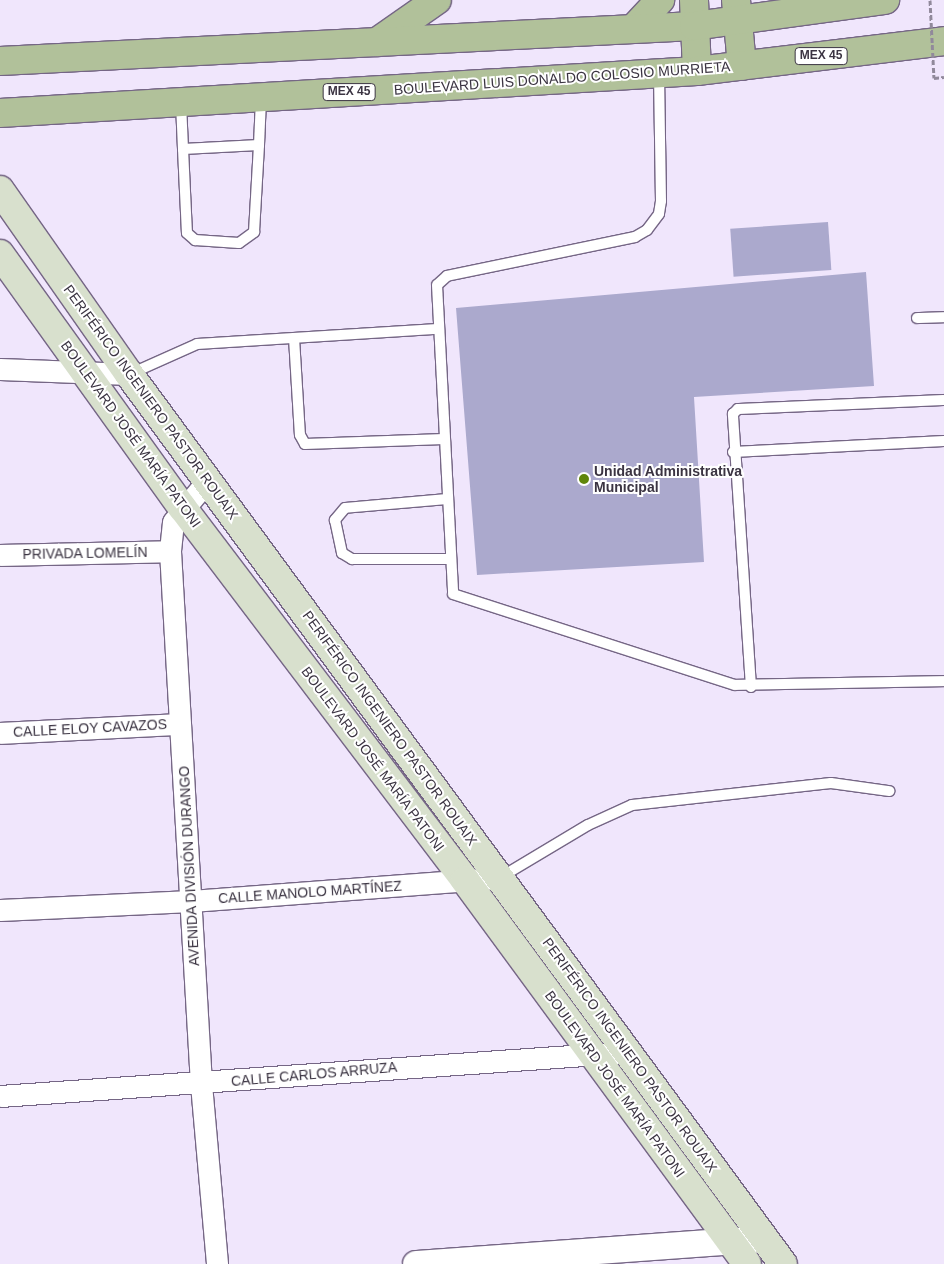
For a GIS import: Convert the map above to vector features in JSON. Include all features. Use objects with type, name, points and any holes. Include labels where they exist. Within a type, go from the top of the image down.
[{"type":"main road","points":[[376,42],[437,0]]},
{"type":"main road","points":[[633,29],[660,0]]},
{"type":"main road","points":[[5,59],[633,29],[694,13],[885,0]]},
{"type":"main road","points":[[737,11],[742,66]]},
{"type":"main road","points":[[694,13],[697,71]]},
{"type":"main road","name":"BOULEVARD LUIS DONALDO COLOSIO MURRIETA","points":[[0,113],[659,74],[742,66],[944,41]]},
{"type":"main road","name":"PERIFÉRICO INGENIERO PASTOR ROUAIX","points":[[0,190],[129,374],[207,481],[783,1264]]},
{"type":"main road","name":"BOULEVARD JOSÉ MARÍA PATONI","points":[[0,254],[90,374],[182,506],[465,880],[747,1264]]},
{"type":"street","points":[[0,369],[38,367],[90,374],[129,374]]},
{"type":"street","name":"AVENIDA DIVISIÓN DURANGO","points":[[207,481],[182,506],[173,522],[170,551],[201,1084],[217,1264]]},
{"type":"street","name":"PRIVADA LOMELÍN","points":[[0,555],[170,551]]},
{"type":"street","name":"CALLE ELOY CAVAZOS","points":[[0,733],[180,724]]},
{"type":"street","name":"CALLE MANOLO MARTÍNEZ","points":[[0,910],[191,902],[500,878]]},
{"type":"street","name":"CALLE CARLOS ARRUZA","points":[[0,1096],[201,1084],[628,1052]]},
{"type":"street","points":[[416,1264],[620,1257],[765,1239]]},
{"type":"lane","points":[[659,74],[660,201],[654,223],[634,237],[447,276],[436,291],[453,594],[463,601],[751,687],[944,682]]},
{"type":"lane","points":[[180,102],[187,233],[195,240],[239,243],[254,232],[261,98]]},
{"type":"lane","points":[[183,149],[258,145]]},
{"type":"lane","points":[[917,318],[944,317]]},
{"type":"lane","points":[[129,374],[197,344],[438,330]]},
{"type":"lane","points":[[294,338],[300,436],[308,446],[444,439]]},
{"type":"lane","points":[[751,687],[731,424],[738,408],[944,400]]},
{"type":"lane","points":[[733,452],[944,441]]},
{"type":"lane","points":[[447,499],[345,508],[336,520],[342,553],[352,558],[450,558]]},
{"type":"lane","points":[[500,878],[588,825],[632,805],[822,784],[889,792]]},
{"type":"path","points":[[930,0],[934,78],[944,78]]},
{"type":"building","points":[[828,222],[831,270],[734,277],[730,229]]},
{"type":"building","name":"Unidad Administrativa Municipal","points":[[866,272],[874,386],[694,397],[704,562],[477,575],[456,308]]},
{"type":"place","name":"Unidad Administrativa Municipal","points":[[584,479]]}]
